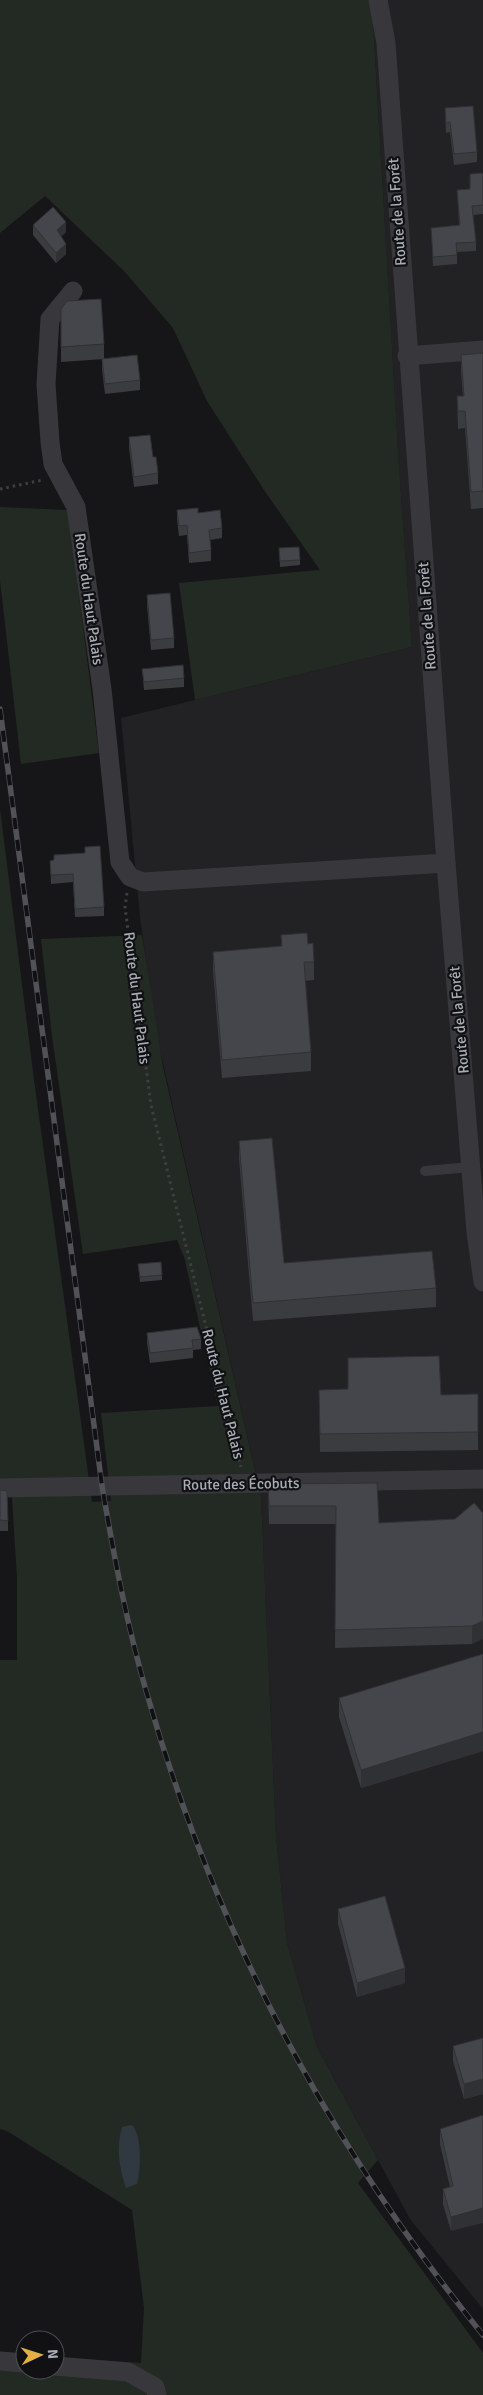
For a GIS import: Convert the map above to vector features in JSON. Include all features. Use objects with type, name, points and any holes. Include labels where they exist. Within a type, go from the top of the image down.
[{"type":"street","name":"Route de la Forêt","points":[[378,0],[386,43],[407,356],[446,863],[476,1232],[483,1282]]},
{"type":"street","points":[[58,474],[53,464],[50,442],[46,384],[50,319],[73,290]]},
{"type":"street","points":[[407,356],[483,350]]},
{"type":"street","name":"Route du Haut Palais","points":[[58,474],[76,507],[102,688],[120,862],[130,876]]},
{"type":"street","points":[[130,876],[143,882],[446,863]]},
{"type":"street","name":"Route des Écobuts","points":[[0,1488],[483,1479]]},
{"type":"street","points":[[0,2361],[15,2363]]},
{"type":"street","points":[[65,2367],[128,2372],[155,2387],[156,2395]]},
{"type":"lane","points":[[425,1171],[471,1167]]},
{"type":"path","points":[[0,490],[42,480],[58,474]]},
{"type":"path","name":"Route du Haut Palais","points":[[130,876],[125,907],[151,1105],[245,1484]]},
{"type":"shaded area","points":[[0,0],[369,0],[373,22],[399,467],[412,647],[195,700],[179,583],[320,570],[264,490],[207,401],[173,328],[125,272],[45,196],[0,233]]},
{"type":"shaded area","points":[[369,0],[483,0],[483,2309],[410,2219],[317,2047],[287,1943],[276,1836],[261,1497],[156,1032],[140,917],[121,718],[412,647],[399,467],[373,22]]},
{"type":"shaded area","points":[[0,507],[68,510],[99,753],[21,764],[0,580]]},
{"type":"shaded area","points":[[0,809],[34,1080],[92,1502],[111,1501],[101,1413],[218,1406],[184,1257],[177,1240],[83,1254],[52,1036],[41,939],[142,935],[163,1067],[261,1497],[276,1836],[287,1943],[317,2047],[378,2160],[358,2183],[483,2353],[483,2395],[0,2395],[0,2352],[15,2363],[15,2380],[65,2380],[65,2358],[141,2363],[144,2308],[132,2210],[7,2131],[0,2129],[0,1660],[17,1660],[17,1578],[11,1481],[0,1480]]},
{"type":"shaded area","points":[[132,2125],[138,2136],[139,2170],[137,2184],[126,2188],[120,2165],[119,2142],[122,2127]]},
{"type":"building","points":[[473,106],[477,152],[454,154],[450,122],[446,123],[445,108]]},
{"type":"building","points":[[483,173],[483,205],[472,206],[476,242],[456,243],[457,255],[433,257],[431,228],[460,225],[457,190],[470,189],[470,174]]},
{"type":"building","points":[[53,207],[66,222],[57,230],[66,244],[56,253],[33,225]]},
{"type":"building","points":[[101,299],[104,344],[61,347],[61,309],[67,301]]},
{"type":"building","points":[[483,353],[483,491],[471,492],[465,411],[458,411],[457,396],[464,396],[461,355]]},
{"type":"building","points":[[137,355],[140,380],[105,384],[102,359]]},
{"type":"building","points":[[150,435],[153,457],[156,457],[158,473],[134,477],[129,437]]},
{"type":"building","points":[[198,508],[198,513],[220,510],[222,528],[209,530],[211,550],[189,553],[187,525],[179,526],[177,510]]},
{"type":"building","points":[[299,547],[300,560],[280,561],[279,548]]},
{"type":"building","points":[[170,593],[174,638],[151,640],[147,595]]},
{"type":"building","points":[[183,665],[184,678],[144,682],[142,669]]},
{"type":"building","points":[[100,846],[104,907],[75,909],[73,874],[51,875],[50,861],[54,860],[54,855],[85,853],[85,847]]},
{"type":"building","points":[[307,933],[308,944],[313,943],[314,962],[304,962],[311,1052],[222,1060],[213,952],[282,946],[281,935]]},
{"type":"building","points":[[272,1138],[284,1263],[432,1251],[436,1288],[253,1303],[239,1141]]},
{"type":"building","points":[[161,1262],[162,1275],[140,1277],[138,1264]]},
{"type":"building","points":[[197,1327],[201,1339],[192,1340],[193,1348],[150,1353],[147,1333]]},
{"type":"building","points":[[439,1356],[441,1395],[478,1394],[478,1432],[320,1434],[319,1390],[348,1389],[348,1358]]},
{"type":"building","points":[[377,1483],[379,1523],[455,1519],[474,1503],[483,1513],[483,1621],[472,1626],[335,1630],[336,1506],[269,1506],[268,1484]]},
{"type":"building","points":[[0,1490],[7,1491],[8,1521],[0,1520]]},
{"type":"building","points":[[483,1654],[483,1732],[361,1770],[339,1698]]},
{"type":"building","points":[[385,1896],[405,1968],[357,1983],[338,1909]]},
{"type":"building","points":[[483,2038],[483,2079],[464,2084],[453,2046]]},
{"type":"building","points":[[483,2115],[483,2208],[451,2217],[443,2189],[453,2186],[440,2129]]},
{"type":"railway","points":[[0,709],[102,1486],[133,1643],[147,1694],[174,1781],[206,1867],[242,1950],[282,2031],[327,2111],[375,2188],[427,2263],[483,2335]]}]
